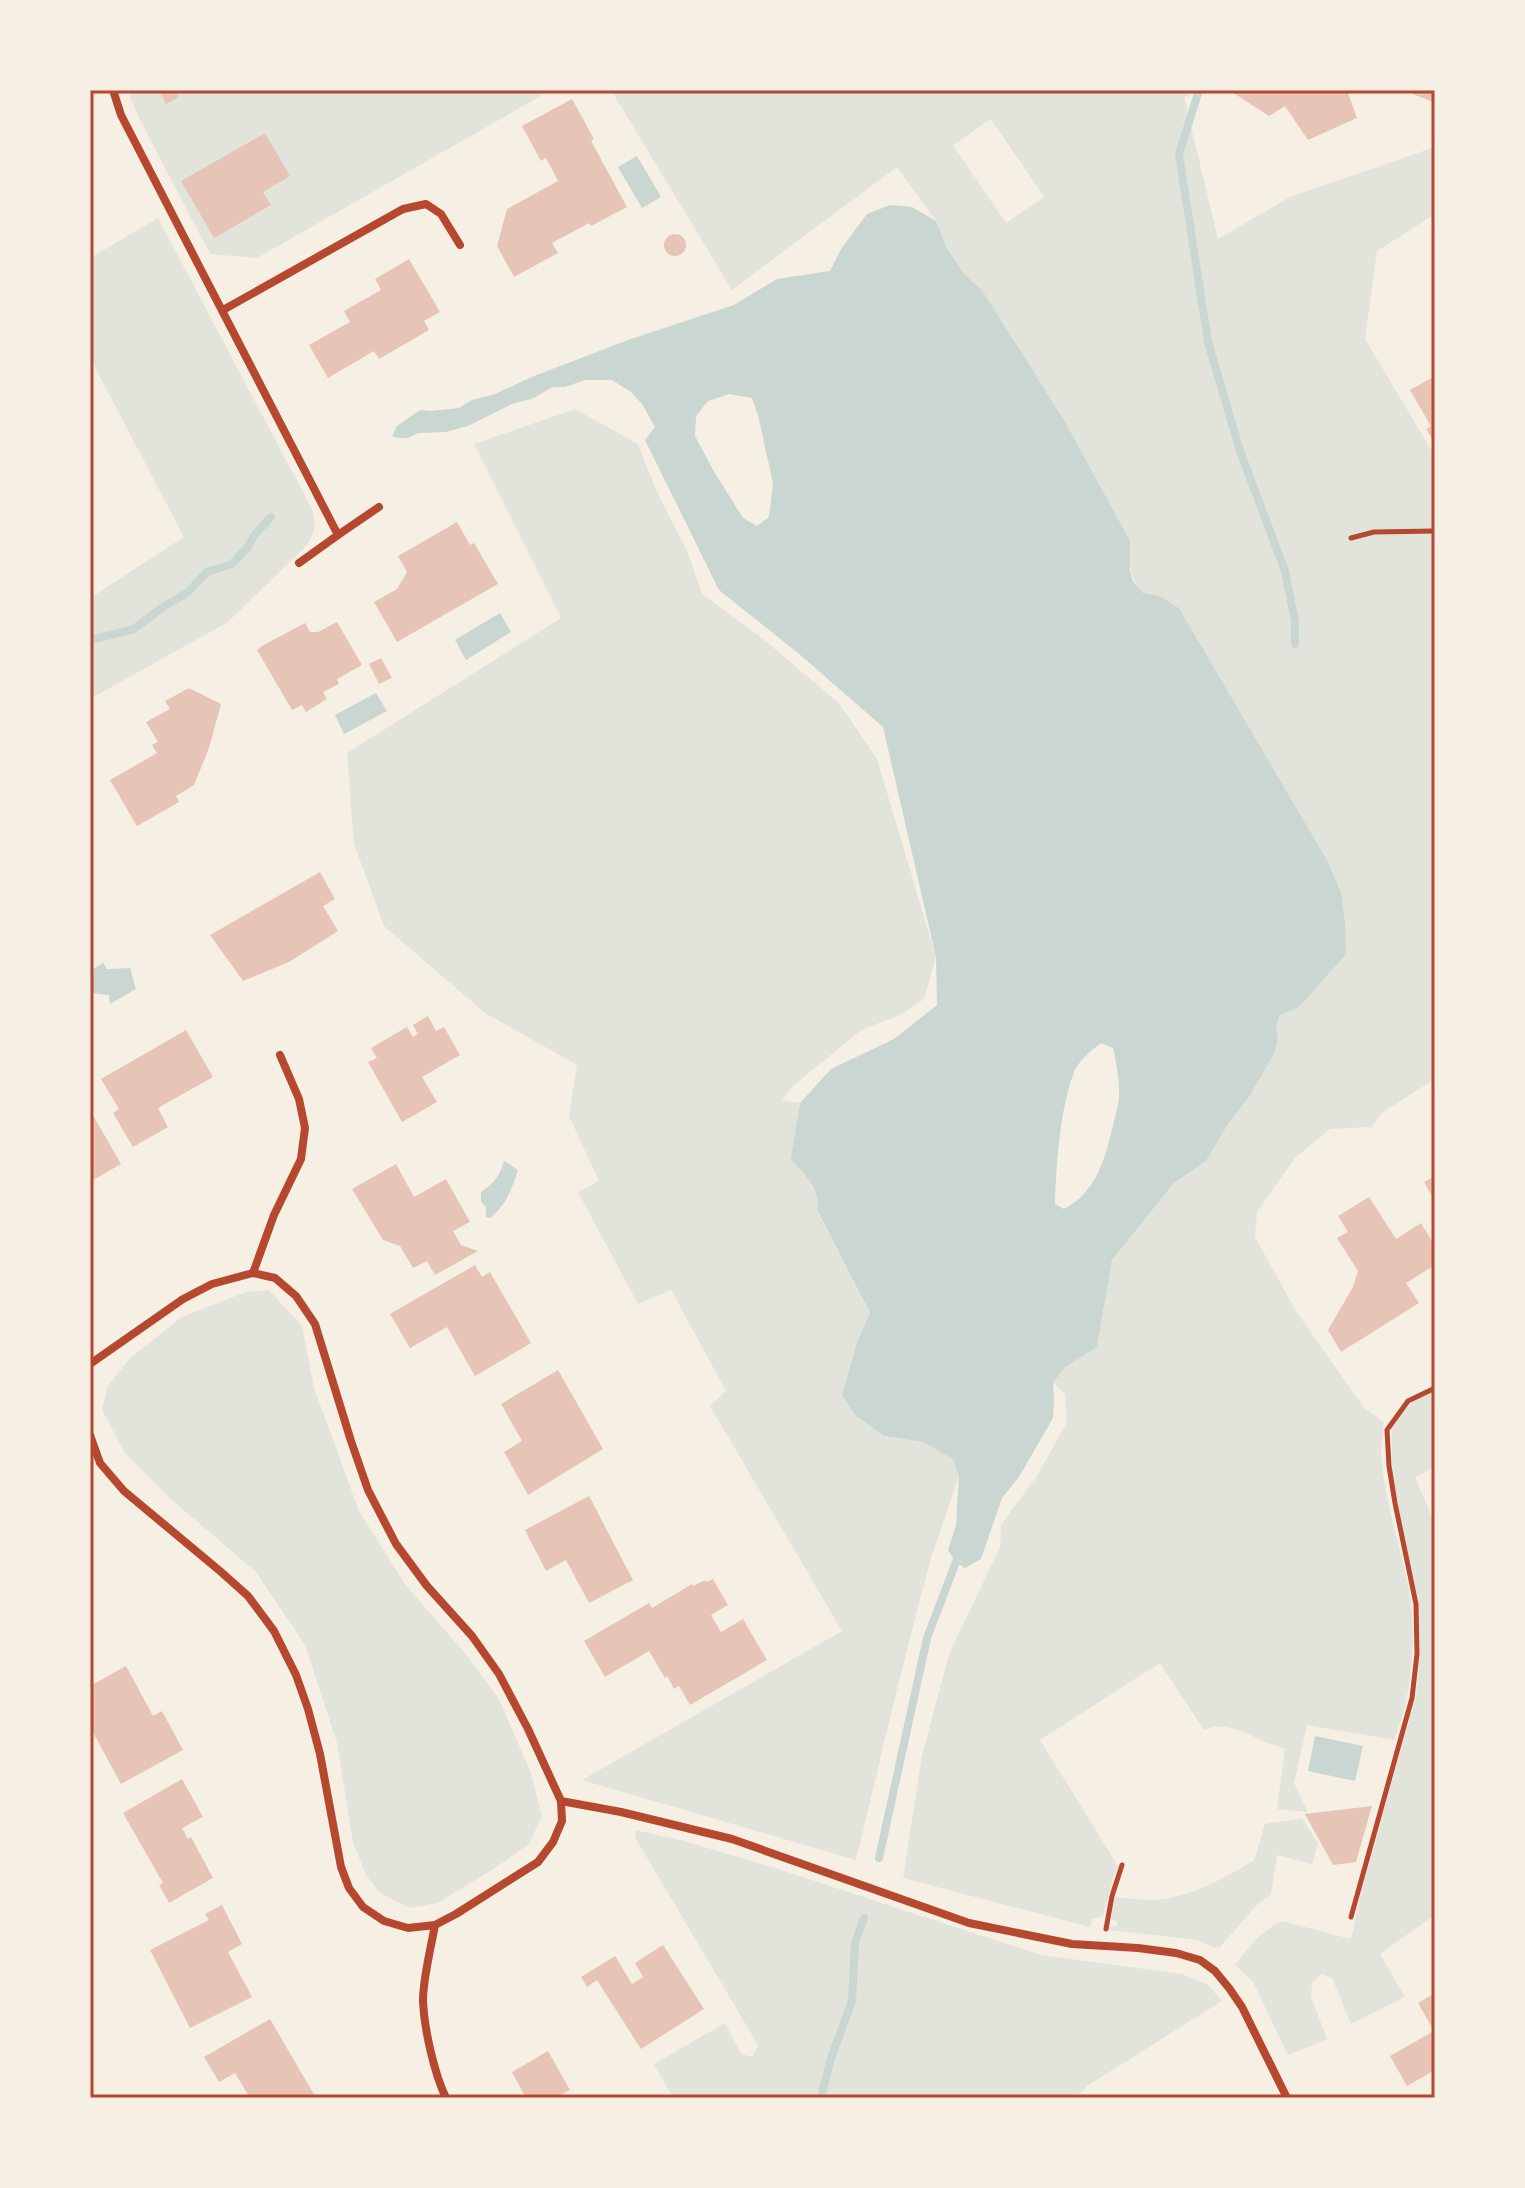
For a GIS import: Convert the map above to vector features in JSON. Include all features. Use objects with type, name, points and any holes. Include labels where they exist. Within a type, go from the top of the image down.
[{"type":"street","points":[[113,90],[121,115],[338,535]]},
{"type":"street","points":[[223,310],[403,209],[426,204],[441,214],[460,245]]},
{"type":"street","points":[[299,563],[379,507]]},
{"type":"street","points":[[253,1273],[274,1215],[301,1159],[305,1128],[299,1099],[280,1055]]},
{"type":"street","points":[[90,1364],[183,1299],[212,1284],[253,1273],[275,1278],[296,1296],[315,1324],[364,1477],[396,1544],[427,1586],[472,1636],[499,1674],[561,1801],[562,1821],[553,1842],[538,1862],[435,1925],[408,1928],[384,1921],[363,1907],[349,1888],[341,1867],[320,1754],[308,1709],[296,1675],[274,1631],[248,1596],[124,1491],[100,1463],[90,1435]]},
{"type":"street","points":[[561,1801],[732,1839],[969,1923],[1072,1944],[1176,1953],[1200,1960],[1215,1971],[1242,2007],[1287,2098]]},
{"type":"street","points":[[435,1925],[423,1999],[431,2047],[446,2098]]},
{"type":"path","points":[[1351,538],[1374,532],[1435,531]]},
{"type":"path","points":[[1351,1917],[1412,1698],[1417,1654],[1416,1604],[1391,1478],[1387,1430],[1408,1401],[1435,1388]]},
{"type":"path","points":[[1104,1945],[1112,1896],[1122,1865]]},
{"type":"shaded area","points":[[127,90],[551,90],[257,258],[210,254]]},
{"type":"shaded area","points":[[611,90],[1203,90],[1184,97],[1218,239],[1290,197],[1435,147],[1435,214],[1377,251],[1365,339],[1435,456],[1435,1079],[1383,1112],[1371,1127],[1330,1129],[1295,1158],[1257,1212],[1255,1237],[1296,1311],[1364,1408],[1384,1422],[1381,1449],[1383,1469],[1407,1581],[1412,1620],[1412,1662],[1406,1703],[1394,1740],[1307,1725],[1294,1783],[1308,1812],[1277,1809],[1285,1748],[1234,1729],[1214,1727],[1204,1730],[1160,1663],[1040,1740],[1118,1866],[1103,1916],[1092,1919],[1090,1927],[903,1878],[922,1756],[949,1654],[1000,1547],[1001,1525],[1037,1476],[1067,1422],[1065,1394],[1053,1383],[1063,1369],[1097,1347],[1112,1260],[1174,1183],[1206,1161],[1249,1097],[1274,1054],[1280,1015],[1299,1007],[1341,892],[1327,860],[1179,608],[1160,596],[1143,593],[1138,587],[1131,569],[1130,541],[982,290],[965,275],[947,249],[936,221],[897,167],[732,290]],"holes":[[[991,119],[1044,197],[1006,223],[953,145]]]},
{"type":"shaded area","points":[[637,156],[661,197],[642,208],[618,167]]},
{"type":"shaded area","points":[[890,205],[912,207],[936,221],[947,249],[965,275],[982,290],[1065,422],[1130,541],[1133,581],[1143,593],[1160,596],[1179,608],[1327,860],[1341,892],[1345,923],[1346,954],[1299,1007],[1280,1015],[1274,1054],[1206,1161],[1174,1183],[1112,1260],[1097,1347],[1063,1369],[1053,1383],[1053,1418],[1019,1477],[1002,1498],[981,1559],[965,1568],[956,1562],[948,1550],[956,1525],[959,1476],[953,1459],[923,1442],[884,1436],[854,1414],[842,1395],[858,1340],[870,1313],[817,1210],[814,1189],[791,1159],[800,1103],[831,1069],[894,1039],[937,1005],[936,957],[883,727],[719,590],[645,440],[655,427],[642,404],[631,392],[612,380],[585,380],[565,387],[552,387],[534,398],[446,432],[418,433],[408,438],[392,436],[397,426],[420,410],[459,408],[472,400],[495,394],[631,339],[734,305],[777,279],[830,271],[841,249],[867,214]],"holes":[[[729,394],[752,398],[773,483],[769,517],[757,526],[743,518],[695,436],[696,416],[708,401]],[[1101,1043],[1113,1048],[1119,1080],[1118,1107],[1097,1176],[1083,1194],[1064,1209],[1055,1204],[1065,1104],[1078,1066]]]},
{"type":"shaded area","points":[[158,218],[312,509],[314,529],[305,547],[228,622],[90,699],[90,598],[184,537],[90,358],[90,258]]},
{"type":"shaded area","points":[[575,409],[638,444],[657,492],[687,551],[702,594],[757,634],[839,703],[877,759],[936,957],[924,999],[900,1015],[861,1030],[792,1087],[782,1100],[800,1103],[792,1159],[814,1189],[817,1211],[870,1314],[858,1340],[884,1436],[923,1442],[953,1459],[959,1476],[930,1561],[856,1860],[582,1780],[842,1631],[710,1406],[726,1391],[671,1290],[638,1304],[578,1192],[599,1181],[569,1116],[577,1065],[485,1013],[384,926],[354,844],[347,753],[561,618],[474,444]]},
{"type":"shaded area","points":[[500,613],[511,632],[466,660],[455,640]]},
{"type":"shaded area","points":[[376,693],[387,711],[344,734],[335,715]]},
{"type":"shaded area","points":[[103,963],[107,969],[130,968],[136,989],[110,1004],[109,995],[90,993],[90,971]]},
{"type":"shaded area","points":[[504,1161],[518,1170],[504,1202],[490,1218],[486,1217],[481,1192],[496,1179]]},
{"type":"shaded area","points":[[269,1290],[302,1326],[314,1388],[359,1511],[405,1584],[469,1658],[499,1699],[531,1773],[542,1816],[529,1844],[438,1903],[410,1908],[380,1893],[366,1875],[353,1842],[337,1743],[305,1645],[256,1572],[172,1500],[125,1453],[102,1410],[107,1387],[131,1357],[182,1317],[246,1292]]},
{"type":"shaded area","points":[[1435,1391],[1435,1467],[1415,1477],[1435,1524],[1435,1915],[1380,1954],[1405,1997],[1351,2024],[1332,1978],[1322,1974],[1312,1983],[1311,1996],[1327,2039],[1288,2055],[1253,1982],[1235,1965],[1261,1935],[1282,1921],[1351,1939],[1416,1696],[1420,1654],[1418,1607],[1392,1474],[1392,1430],[1402,1412],[1418,1397]]},
{"type":"shaded area","points":[[1315,1736],[1363,1746],[1355,1781],[1308,1771]]},
{"type":"shaded area","points":[[1302,1818],[1318,1843],[1312,1864],[1277,1855],[1271,1895],[1258,1904],[1219,1948],[1198,1940],[1109,1930],[1109,1927],[1117,1926],[1117,1921],[1111,1919],[1115,1897],[1167,1898],[1206,1886],[1254,1860],[1265,1824]]},
{"type":"shaded area","points":[[635,1830],[775,1868],[1041,1955],[1182,1974],[1207,1984],[1222,2001],[1087,2086],[1075,2098],[702,2098],[699,2095],[673,2098],[654,2064],[725,2023],[741,2054],[753,2057],[758,2045],[636,1839]]},
{"type":"building","points":[[159,90],[176,90],[179,97],[166,104]]},
{"type":"building","points":[[1229,90],[1347,90],[1357,118],[1308,140],[1285,106],[1269,116]]},
{"type":"building","points":[[1403,90],[1435,90],[1435,103]]},
{"type":"building","points":[[572,99],[627,207],[552,243],[558,253],[514,277],[497,246],[507,209],[558,181],[546,158],[541,161],[522,126]]},
{"type":"building","points":[[265,133],[290,176],[263,192],[271,205],[214,238],[181,181]]},
{"type":"building","points":[[675,234],[683,237],[686,245],[683,253],[675,256],[667,253],[664,245],[667,237]]},
{"type":"building","points":[[409,259],[440,312],[424,321],[429,330],[379,359],[374,351],[328,378],[309,345],[350,322],[344,311],[381,290],[375,279]]},
{"type":"building","points":[[1435,376],[1435,443],[1426,429],[1431,426],[1410,390]]},
{"type":"building","points":[[457,522],[470,545],[474,543],[498,584],[397,642],[374,602],[397,589],[407,572],[398,556]]},
{"type":"building","points":[[337,622],[362,665],[337,679],[339,684],[323,692],[327,699],[306,712],[302,705],[292,710],[257,650],[305,623],[310,632],[318,632]]},
{"type":"building","points":[[381,658],[392,678],[379,684],[369,664]]},
{"type":"building","points":[[189,688],[221,704],[209,748],[194,785],[176,796],[179,802],[137,826],[110,780],[157,753],[152,745],[158,742],[146,722],[170,709],[165,701]]},
{"type":"building","points":[[320,872],[335,899],[323,906],[338,931],[289,962],[243,981],[210,935]]},
{"type":"building","points":[[428,1016],[436,1031],[444,1027],[460,1055],[422,1077],[437,1102],[402,1122],[368,1062],[377,1058],[371,1048],[407,1027],[413,1037],[418,1034],[413,1025]]},
{"type":"building","points":[[186,1030],[213,1077],[158,1108],[168,1127],[133,1147],[113,1113],[119,1109],[101,1079]]},
{"type":"building","points":[[90,1110],[121,1164],[90,1182]]},
{"type":"building","points":[[396,1164],[414,1197],[446,1179],[470,1222],[453,1231],[461,1245],[478,1251],[435,1275],[427,1261],[413,1268],[400,1246],[383,1240],[352,1189]]},
{"type":"building","points":[[1435,1176],[1435,1201],[1424,1182]]},
{"type":"building","points":[[1369,1197],[1396,1239],[1421,1223],[1435,1246],[1435,1265],[1406,1283],[1419,1303],[1341,1352],[1328,1330],[1353,1287],[1358,1271],[1337,1238],[1348,1232],[1338,1216]]},
{"type":"building","points":[[475,1265],[482,1277],[490,1272],[531,1343],[475,1376],[447,1327],[410,1348],[390,1314]]},
{"type":"building","points":[[558,1370],[603,1449],[528,1495],[504,1452],[522,1441],[501,1404]]},
{"type":"building","points":[[589,1496],[633,1580],[589,1603],[566,1560],[546,1571],[525,1530]]},
{"type":"building","points":[[713,1579],[728,1605],[711,1615],[721,1632],[743,1619],[767,1660],[690,1705],[679,1686],[674,1689],[667,1676],[665,1678],[649,1651],[605,1677],[584,1641],[649,1603],[652,1608],[692,1584]]},
{"type":"building","points":[[126,1666],[153,1716],[162,1711],[183,1750],[121,1784],[90,1727],[90,1686]]},
{"type":"building","points":[[182,1779],[203,1817],[182,1828],[188,1839],[191,1837],[213,1878],[169,1903],[159,1885],[163,1883],[123,1813]]},
{"type":"building","points":[[1372,1806],[1356,1862],[1333,1865],[1305,1814]]},
{"type":"building","points":[[222,1905],[242,1944],[228,1952],[252,1997],[190,2028],[150,1950],[209,1920],[205,1914]]},
{"type":"building","points":[[663,1945],[704,2009],[641,2049],[597,1980],[587,1987],[581,1977],[615,1956],[632,1984],[643,1977],[635,1963]]},
{"type":"building","points":[[1435,1993],[1435,2070],[1407,2086],[1390,2056],[1434,2031],[1418,2003]]},
{"type":"building","points":[[270,2019],[316,2098],[250,2098],[235,2073],[219,2082],[204,2057]]},
{"type":"building","points":[[548,2051],[570,2090],[561,2095],[563,2098],[526,2098],[512,2072]]},
{"type":"waterway","points":[[1199,90],[1179,154],[1208,342],[1240,451],[1285,571],[1295,622],[1295,644]]},
{"type":"waterway","points":[[90,640],[134,629],[188,592],[207,572],[232,564],[271,517]]},
{"type":"waterway","points":[[879,1858],[927,1638],[959,1554]]},
{"type":"waterway","points":[[821,2098],[831,2058],[852,2001],[855,1943],[864,1918]]}]
